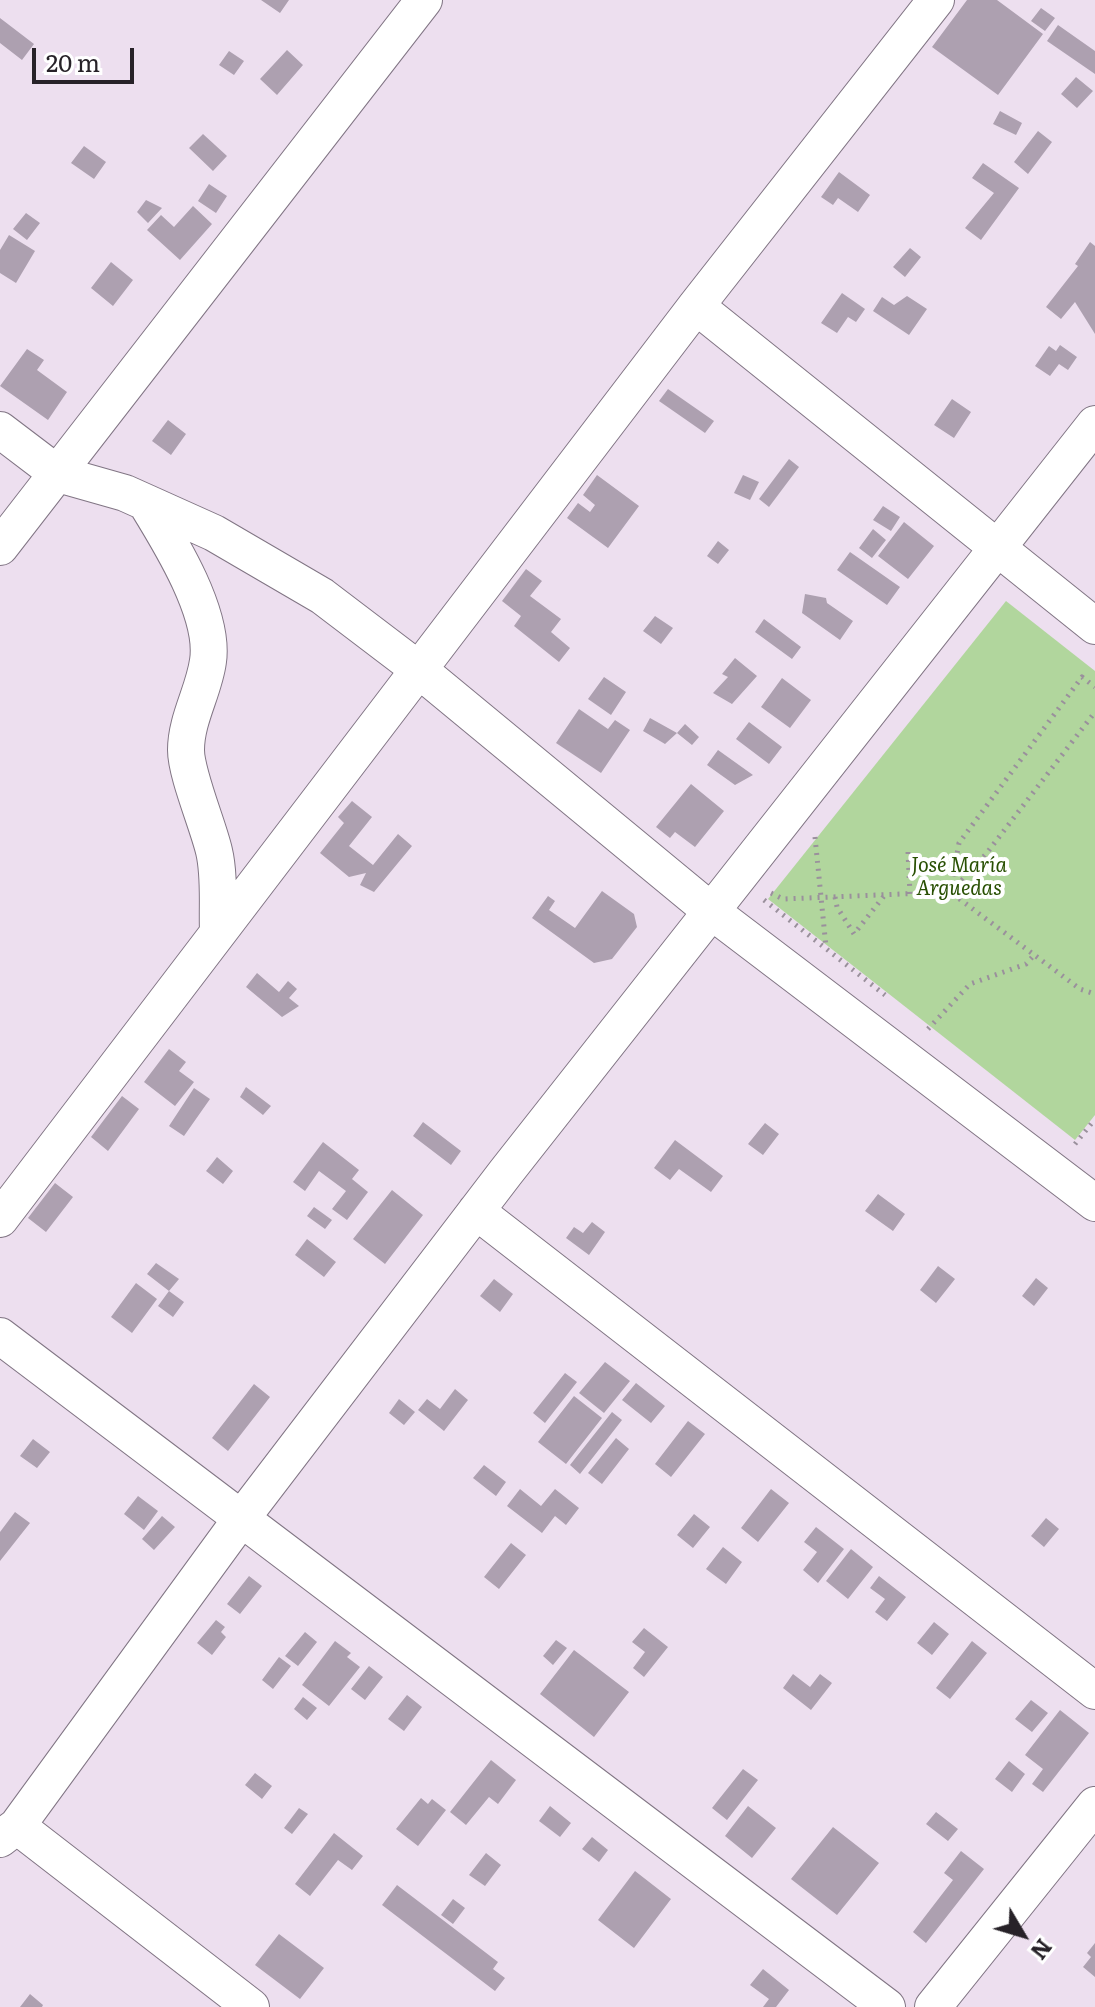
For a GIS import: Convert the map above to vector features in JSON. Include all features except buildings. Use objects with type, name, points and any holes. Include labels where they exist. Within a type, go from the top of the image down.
[{"type":"street","points":[[0,1219],[696,306],[936,0]]},
{"type":"street","points":[[0,547],[416,3]]},
{"type":"street","points":[[696,306],[1095,626]]},
{"type":"street","points":[[251,2007],[8,1832],[476,1211],[1095,424]]},
{"type":"street","points":[[0,430],[58,474],[125,493],[214,533],[322,596],[418,669],[711,911],[1089,1187]]},
{"type":"street","points":[[146,503],[181,559],[206,633],[209,658],[193,710],[186,752],[215,855],[218,931]]},
{"type":"street","points":[[476,1211],[1095,1691]]},
{"type":"street","points":[[0,1336],[887,2007]]},
{"type":"street","points":[[933,2007],[1095,1805]]},
{"type":"path","points":[[950,892],[959,843],[1082,677],[1095,687]]},
{"type":"path","points":[[950,892],[986,854],[1095,712]]},
{"type":"path","points":[[815,836],[821,898],[826,948],[764,900],[770,893],[783,899],[821,898],[950,892],[1080,989],[1095,994]]},
{"type":"path","points":[[908,852],[910,894]]},
{"type":"path","points":[[835,897],[837,907],[854,934],[885,895]]},
{"type":"path","points":[[928,1029],[970,984],[1026,964],[1034,955]]},
{"type":"green space","name":"José María Arguedas","points":[[1006,601],[1095,671],[1095,1115],[1075,1140],[768,899]]}]
